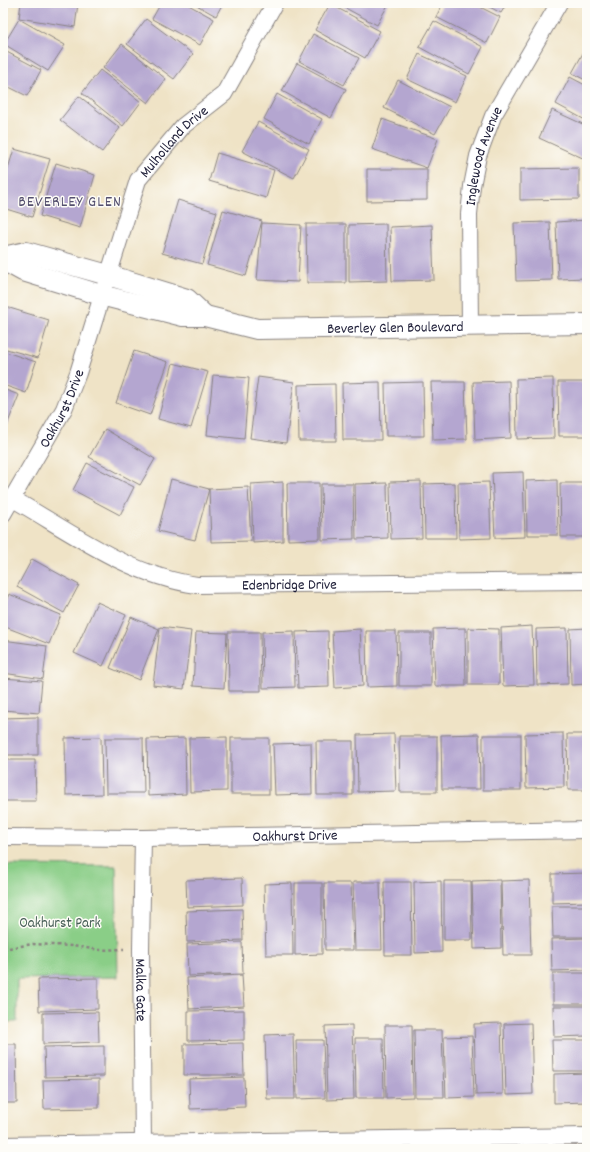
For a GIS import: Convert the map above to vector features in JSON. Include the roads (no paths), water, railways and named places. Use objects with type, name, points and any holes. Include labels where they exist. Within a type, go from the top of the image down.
[{"type":"street","name":"Mulholland Drive","points":[[101,295],[138,180],[182,126],[224,94],[276,3]]},
{"type":"street","name":"Inglewood Avenue","points":[[470,326],[469,214],[472,186],[478,156],[493,116],[559,3]]},
{"type":"street","name":"Beverley Glen Boulevard","points":[[3,258],[26,252],[108,275],[187,299],[204,316]]},
{"type":"street","name":"Beverley Glen Boulevard","points":[[3,258],[23,271],[101,295],[183,316],[204,316],[258,329],[587,324]]},
{"type":"street","name":"Oakhurst Drive","points":[[3,514],[64,409],[78,372],[101,295]]},
{"type":"street","name":"Edenbridge Drive","points":[[13,499],[120,561],[154,574],[180,582],[197,585],[587,581]]},
{"type":"street","name":"Oakhurst Drive","points":[[3,837],[143,838],[587,830]]},
{"type":"street","name":"Malka Gate","points":[[143,838],[141,948],[143,1142]]},
{"type":"street","points":[[3,1145],[587,1136]]},
{"type":"district","name":"BEVERLEY GLEN","points":[[70,200]]},
{"type":"park label","name":"Oakhurst Park","points":[[60,922]]}]
